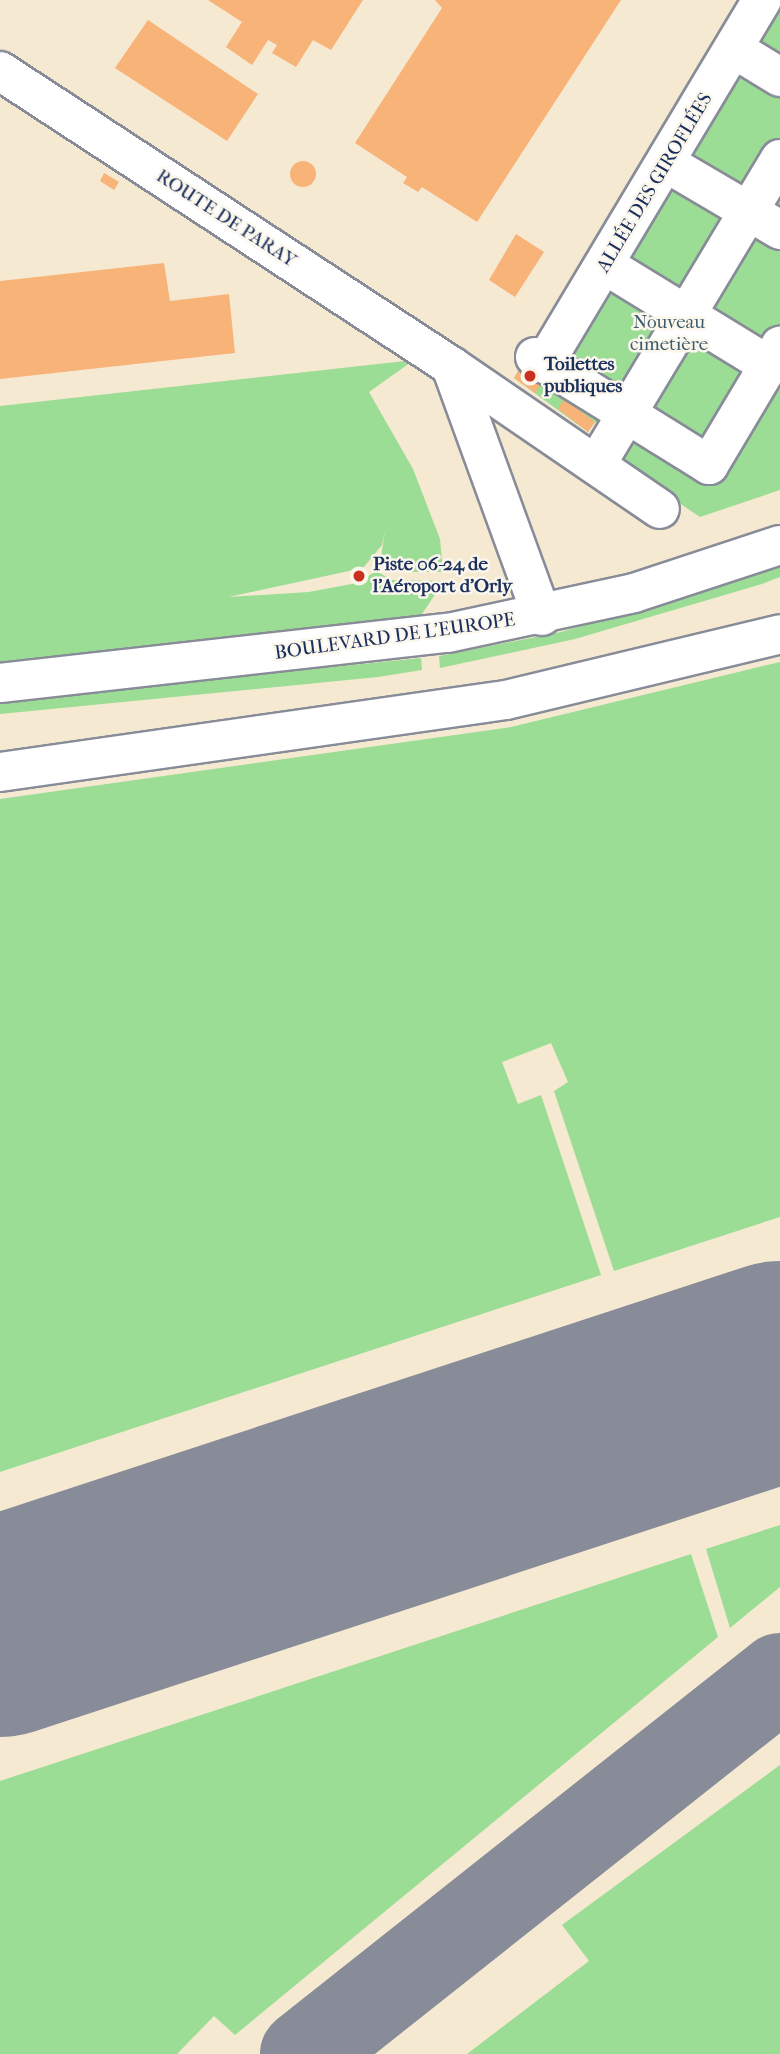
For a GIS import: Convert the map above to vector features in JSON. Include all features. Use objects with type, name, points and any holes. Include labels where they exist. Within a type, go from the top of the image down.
[{"type":"street","name":"ALLÉE DES GIROFLÉES","points":[[762,0],[668,164],[606,265],[540,360],[626,417],[709,465],[774,356]]},
{"type":"street","points":[[734,49],[780,77]]},
{"type":"street","name":"ROUTE DE PARAY","points":[[0,71],[451,366],[660,509]]},
{"type":"street","points":[[596,465],[686,315],[764,220],[780,159]]},
{"type":"street","points":[[668,164],[764,220]]},
{"type":"street","points":[[606,265],[686,315],[774,356]]},
{"type":"street","points":[[451,366],[542,616]]},
{"type":"street","name":"BOULEVARD DE L'EUROPE","points":[[0,683],[352,646],[542,616],[780,545]]},
{"type":"street","points":[[0,772],[506,700],[780,634]]},
{"type":"green space","name":"Nouveau cimetière","points":[[738,0],[780,0],[780,490],[700,517],[621,464],[628,450],[622,436],[595,422],[588,432],[514,378]]},
{"type":"green space","points":[[414,360],[369,392],[413,469],[440,539],[443,572],[396,572],[380,563],[385,531],[382,545],[363,568],[228,597],[309,592],[357,583],[376,571],[392,580],[444,581],[420,617],[0,665],[0,406]]},
{"type":"green space","points":[[780,564],[780,577],[762,584],[575,639],[440,668],[439,656],[561,632]]},
{"type":"green space","points":[[421,658],[422,670],[378,677],[0,714],[0,701]]},
{"type":"green space","points":[[780,662],[780,1217],[614,1271],[554,1091],[568,1082],[551,1043],[502,1062],[518,1104],[541,1095],[601,1275],[0,1472],[0,799],[511,727]]},
{"type":"green space","points":[[780,1525],[780,1587],[730,1628],[706,1549]]},
{"type":"green space","points":[[691,1554],[718,1637],[235,2035],[214,2016],[177,2054],[0,2054],[0,1781]]},
{"type":"green space","points":[[780,1765],[780,2054],[467,2054],[589,1961],[562,1925]]},
{"type":"building","points":[[208,0],[363,0],[331,50],[313,40],[296,67],[272,53],[277,45],[268,40],[252,65],[226,47],[242,22]]},
{"type":"building","points":[[435,0],[621,0],[477,222],[422,187],[418,192],[403,183],[407,177],[355,143],[442,8]]},
{"type":"building","points":[[148,20],[258,94],[227,141],[115,68]]},
{"type":"building","points":[[303,161],[312,165],[316,174],[312,183],[303,187],[294,183],[290,174],[294,165]]},
{"type":"building","points":[[104,173],[119,182],[114,190],[100,181]]},
{"type":"building","points":[[516,234],[544,252],[515,297],[489,280]]},
{"type":"building","points":[[164,263],[170,301],[229,294],[235,353],[0,379],[0,281]]},
{"type":"building","name":"Toilettes publiques","points":[[525,360],[546,375],[535,393],[514,378]]},
{"type":"building","points":[[564,399],[595,422],[588,432],[558,409]]},
{"type":"taxiway","points":[[304,2054],[780,1677]]},
{"type":"runway","points":[[0,1627],[780,1371]]},
{"type":"place","name":"Toilettes publiques","points":[[530,376]]},
{"type":"place","name":"Piste 06-24 de l'Aéroport d'Orly","points":[[359,576]]}]
